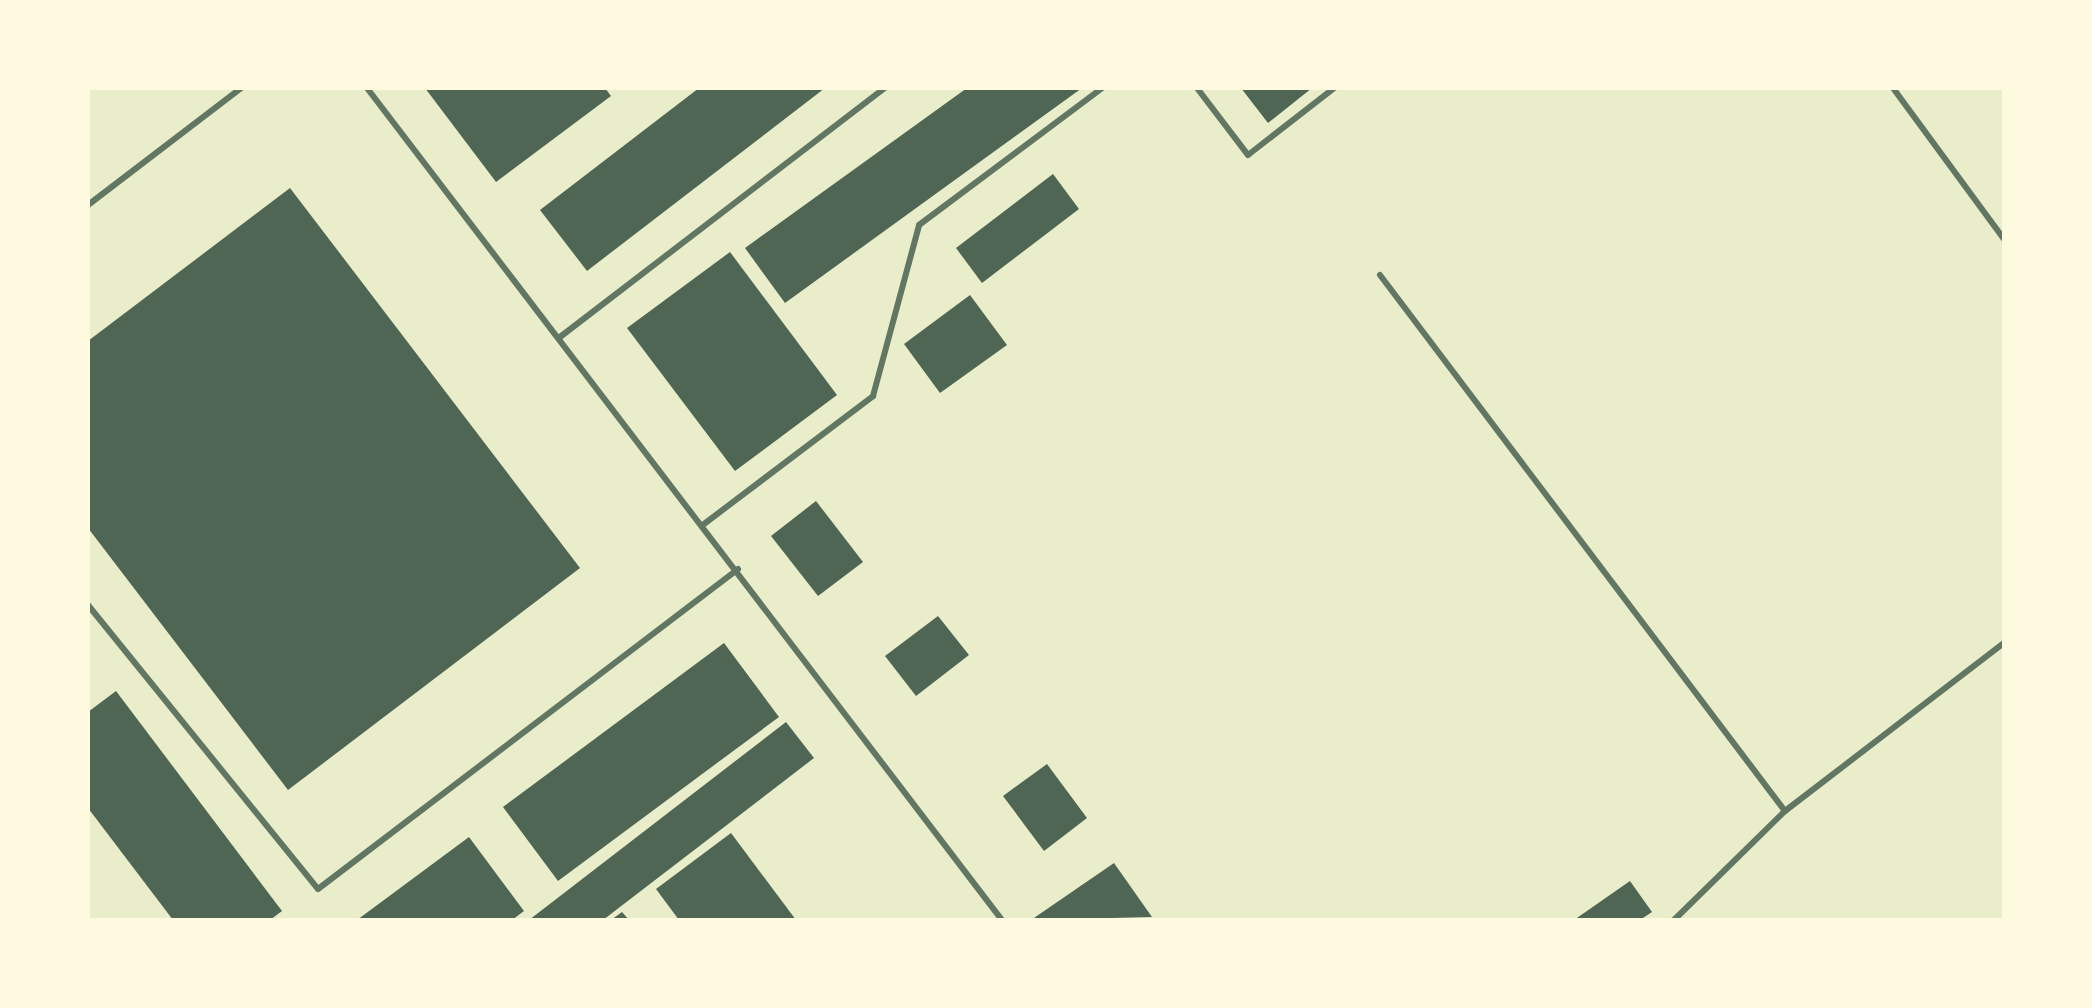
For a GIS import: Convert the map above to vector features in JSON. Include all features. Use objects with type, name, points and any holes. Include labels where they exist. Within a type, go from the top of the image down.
[{"type":"lane","points":[[88,205],[241,88]]},
{"type":"lane","points":[[367,88],[704,524],[1002,920]]},
{"type":"lane","points":[[560,337],[885,88]]},
{"type":"lane","points":[[704,524],[873,396],[919,225],[1102,88]]},
{"type":"lane","points":[[1197,88],[1248,155],[1334,88]]},
{"type":"lane","points":[[1893,88],[2004,239]]},
{"type":"lane","points":[[1380,275],[1785,811]]},
{"type":"lane","points":[[88,605],[318,889],[738,569]]},
{"type":"lane","points":[[1674,920],[1785,811],[2004,643]]},
{"type":"building","points":[[425,88],[605,88],[611,96],[496,182]]},
{"type":"building","points":[[699,88],[825,88],[587,271],[540,210]]},
{"type":"building","points":[[967,88],[1082,88],[785,303],[745,248]]},
{"type":"building","points":[[1241,88],[1312,88],[1268,123]]},
{"type":"building","points":[[1053,174],[1079,209],[982,283],[956,248]]},
{"type":"building","points":[[290,188],[580,568],[288,790],[88,528],[88,341]]},
{"type":"building","points":[[730,252],[837,395],[735,471],[627,328]]},
{"type":"building","points":[[970,295],[1007,345],[940,393],[904,344]]},
{"type":"building","points":[[816,501],[863,562],[818,596],[771,536]]},
{"type":"building","points":[[938,616],[969,655],[916,696],[885,656]]},
{"type":"building","points":[[724,643],[779,717],[558,881],[503,807]]},
{"type":"building","points":[[116,691],[282,911],[270,920],[173,920],[88,808],[88,712]]},
{"type":"building","points":[[786,722],[814,758],[603,920],[529,920]]},
{"type":"building","points":[[1047,764],[1087,818],[1044,851],[1003,796]]},
{"type":"building","points":[[731,833],[796,920],[679,920],[656,889]]},
{"type":"building","points":[[469,837],[524,911],[512,920],[357,920]]},
{"type":"building","points":[[1114,863],[1152,917],[1031,920]]},
{"type":"building","points":[[1630,881],[1652,912],[1640,920],[1574,920]]},
{"type":"building","points":[[622,912],[629,920],[611,920]]}]
